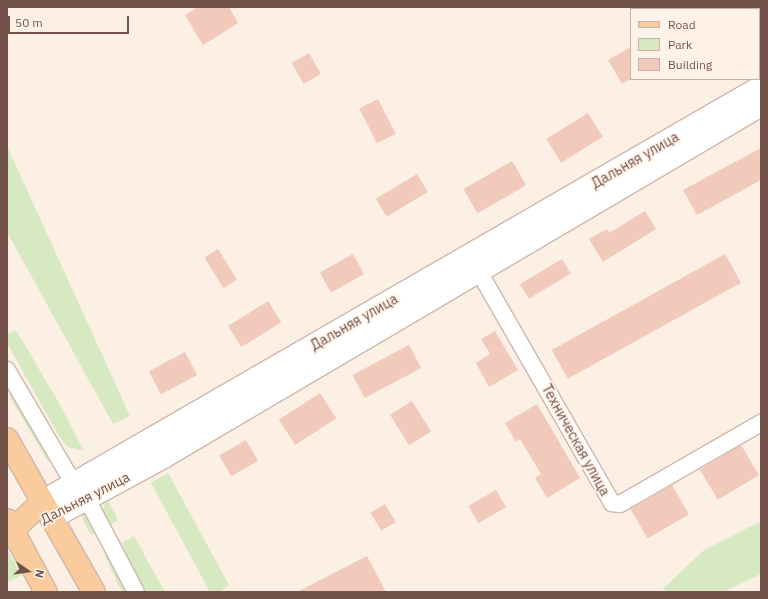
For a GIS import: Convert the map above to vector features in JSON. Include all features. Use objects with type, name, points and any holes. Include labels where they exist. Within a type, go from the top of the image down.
[{"type":"main road","name":"Дальняя улица","points":[[10,525],[46,510],[80,491],[761,86]]},
{"type":"main road","name":"Дальняя улица","points":[[80,491],[165,456],[478,270],[761,105]]},
{"type":"main road","points":[[7,439],[94,592]]},
{"type":"main road","points":[[10,525],[46,592]]},
{"type":"street","name":"Техническая улица","points":[[478,270],[612,503],[620,504],[761,423]]},
{"type":"street","points":[[7,370],[80,491],[136,592]]},
{"type":"green space","points":[[7,146],[130,416],[113,424],[7,232]]},
{"type":"green space","points":[[16,330],[59,403],[84,451],[68,447],[59,436],[7,343],[7,334]]},
{"type":"green space","points":[[11,377],[58,466],[47,460],[10,397]]},
{"type":"green space","points":[[168,473],[229,585],[220,592],[210,592],[151,483]]},
{"type":"green space","points":[[106,498],[117,517],[117,521],[109,525],[103,510]]},
{"type":"green space","points":[[84,507],[96,533],[90,534],[82,518]]},
{"type":"green space","points":[[761,521],[761,574],[723,592],[669,592],[663,589],[703,551]]},
{"type":"green space","points":[[134,536],[165,592],[147,592],[127,557],[122,543]]},
{"type":"green space","points":[[7,550],[22,575],[7,583]]},
{"type":"green space","points":[[108,551],[130,592],[123,592],[118,585],[104,553]]},
{"type":"building","points":[[198,7],[229,7],[238,23],[203,45],[185,15]]},
{"type":"building","points":[[630,48],[630,80],[622,84],[608,60]]},
{"type":"building","points":[[309,53],[321,74],[304,84],[292,63]]},
{"type":"building","points":[[378,99],[396,134],[377,143],[359,109]]},
{"type":"building","points":[[588,113],[603,137],[561,163],[546,139]]},
{"type":"building","points":[[761,148],[761,180],[697,215],[683,190]]},
{"type":"building","points":[[512,161],[526,185],[478,213],[464,189]]},
{"type":"building","points":[[417,174],[428,192],[387,217],[376,199]]},
{"type":"building","points":[[645,211],[656,229],[603,262],[589,239],[607,229],[609,233]]},
{"type":"building","points":[[218,249],[237,280],[224,288],[204,257]]},
{"type":"building","points":[[353,254],[364,274],[331,293],[320,272]]},
{"type":"building","points":[[725,254],[741,283],[568,379],[552,350]]},
{"type":"building","points":[[562,259],[571,274],[529,299],[520,284]]},
{"type":"building","points":[[268,301],[281,322],[241,347],[228,326]]},
{"type":"building","points":[[495,331],[518,370],[489,387],[476,363],[490,354],[481,339]]},
{"type":"building","points":[[409,345],[421,368],[365,398],[352,375]]},
{"type":"building","points":[[185,352],[197,375],[161,394],[149,371]]},
{"type":"building","points":[[320,393],[336,418],[295,445],[279,420]]},
{"type":"building","points":[[412,401],[431,432],[409,445],[390,415]]},
{"type":"building","points":[[537,404],[580,478],[547,498],[535,478],[541,474],[520,439],[516,442],[505,423]]},
{"type":"building","points":[[246,440],[258,461],[231,476],[219,456]]},
{"type":"building","points":[[741,445],[759,475],[718,500],[700,470]]},
{"type":"building","points":[[672,485],[689,514],[647,538],[630,509]]},
{"type":"building","points":[[496,490],[506,507],[478,523],[468,506]]},
{"type":"building","points":[[385,504],[396,522],[381,531],[370,513]]},
{"type":"building","points":[[367,556],[386,592],[297,592]]}]
